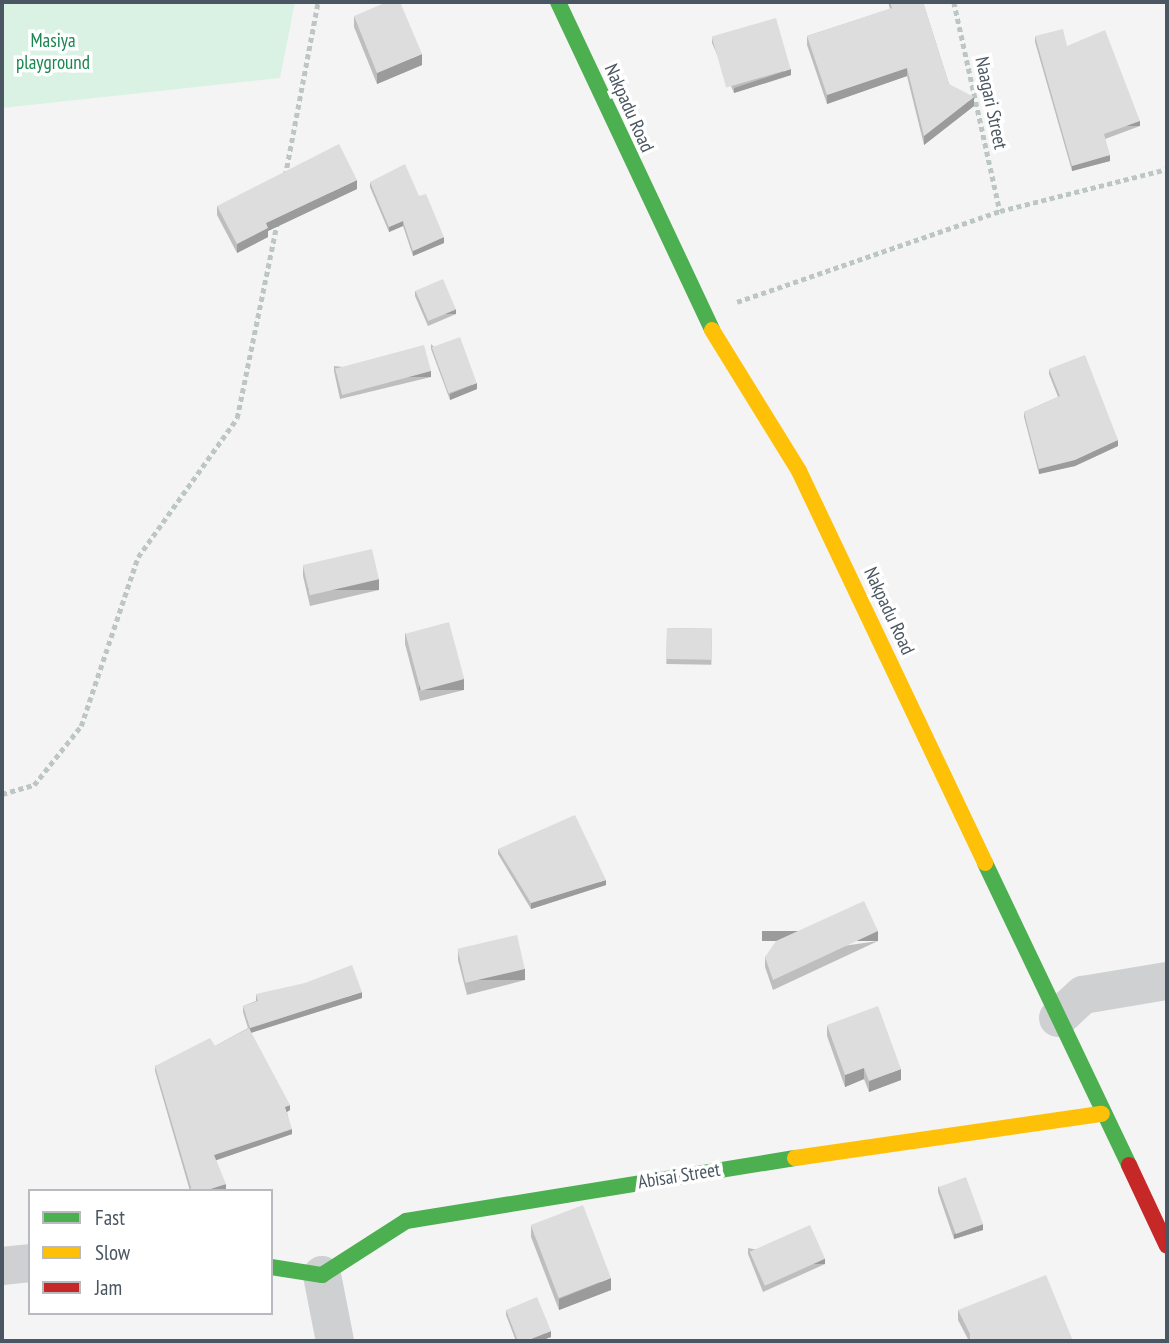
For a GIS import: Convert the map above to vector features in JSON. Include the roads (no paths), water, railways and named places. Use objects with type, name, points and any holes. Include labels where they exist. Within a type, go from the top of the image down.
[{"type":"street","name":"Nakpadu Road","points":[[558,2],[702,314],[799,471],[1167,1246]]},
{"type":"street","points":[[1058,1018],[1083,995],[1167,981]]},
{"type":"street","name":"Abisai Street","points":[[321,1276],[406,1221],[718,1169],[1102,1114]]},
{"type":"street","points":[[2,1266],[28,1263]]},
{"type":"street","points":[[273,1267],[321,1276],[335,1341]]},
{"type":"park label","name":"Masiya playground","points":[[53,52]]}]
